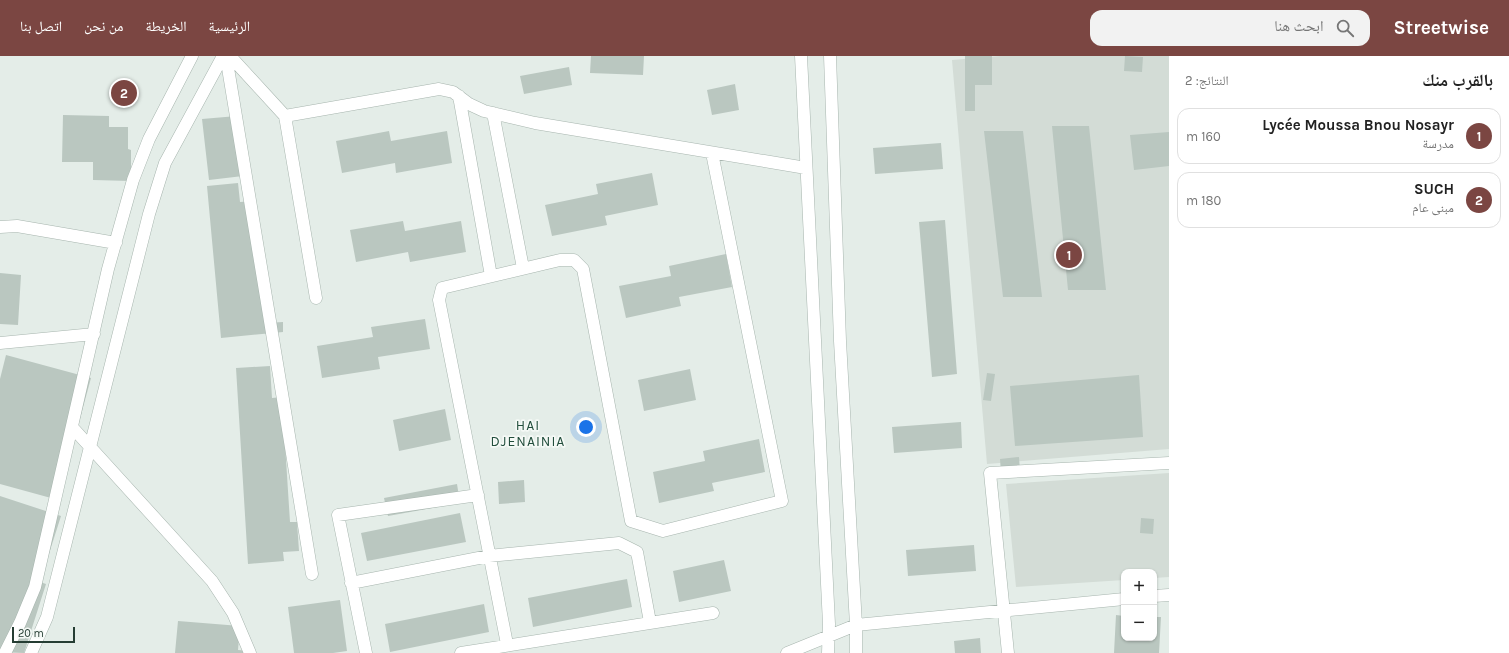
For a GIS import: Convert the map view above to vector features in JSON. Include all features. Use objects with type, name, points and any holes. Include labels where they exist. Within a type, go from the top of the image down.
[{"type":"street","points":[[5,653],[20,623],[35,587],[94,334],[133,180],[146,146],[192,56]]},
{"type":"street","points":[[31,653],[47,617],[149,214],[165,163],[222,56]]},
{"type":"street","points":[[226,56],[312,574]]},
{"type":"street","points":[[230,56],[285,116],[316,298]]},
{"type":"street","points":[[801,56],[829,636],[828,653]]},
{"type":"street","points":[[830,56],[840,341],[856,625],[856,653]]},
{"type":"street","points":[[285,116],[439,89],[453,92],[469,104],[493,113],[535,123],[806,168]]},
{"type":"street","points":[[459,96],[491,276]]},
{"type":"street","points":[[493,113],[523,268]]},
{"type":"street","points":[[507,644],[439,300],[442,288],[560,260],[574,260],[583,269],[631,521],[663,531],[782,501],[712,153]]},
{"type":"street","points":[[0,228],[17,226],[116,243]]},
{"type":"street","points":[[0,343],[94,334]]},
{"type":"street","points":[[72,427],[90,445],[212,581],[233,613],[250,653]]},
{"type":"street","points":[[1008,653],[990,473],[1169,463]]},
{"type":"street","points":[[366,653],[338,515],[478,495]]},
{"type":"street","points":[[352,583],[490,556],[619,544],[637,552],[650,622]]},
{"type":"street","points":[[1157,596],[1169,595]]},
{"type":"street","points":[[787,653],[856,625],[1121,599]]},
{"type":"street","points":[[461,653],[507,644],[713,613]]},
{"type":"shaded area","points":[[1000,56],[1169,56],[1169,449],[987,464],[952,60]]},
{"type":"shaded area","points":[[1169,473],[1169,577],[1157,578],[1157,569],[1121,569],[1121,580],[1016,587],[1006,484]]},
{"type":"building","points":[[591,56],[644,56],[643,75],[590,73]]},
{"type":"building","points":[[965,56],[992,56],[992,85],[975,85],[975,111],[965,111]]},
{"type":"building","points":[[1125,56],[1143,57],[1142,72],[1124,71]]},
{"type":"building","points":[[569,67],[572,85],[524,94],[520,76]]},
{"type":"building","points":[[735,84],[739,110],[712,115],[707,90]]},
{"type":"building","points":[[63,115],[109,116],[109,127],[128,127],[128,149],[131,150],[131,181],[93,180],[93,162],[62,162]]},
{"type":"building","points":[[237,116],[243,176],[209,180],[202,119]]},
{"type":"building","points":[[1052,126],[1089,126],[1106,290],[1068,290]]},
{"type":"building","points":[[389,131],[391,141],[447,131],[452,163],[396,173],[395,163],[342,173],[336,141]]},
{"type":"building","points":[[984,131],[1023,131],[1042,297],[1003,297]]},
{"type":"building","points":[[1169,132],[1169,166],[1134,170],[1130,135]]},
{"type":"building","points":[[941,143],[943,169],[875,174],[873,148]]},
{"type":"building","points":[[652,173],[658,205],[605,216],[607,225],[552,236],[545,205],[598,194],[596,184]]},
{"type":"building","points":[[238,183],[240,202],[254,201],[266,323],[283,322],[283,332],[221,338],[207,186]]},
{"type":"building","points":[[945,220],[957,374],[932,377],[919,222]]},
{"type":"building","points":[[403,221],[405,231],[461,221],[466,252],[410,262],[408,252],[356,262],[350,230]]},
{"type":"building","points":[[726,254],[732,287],[679,297],[681,306],[626,318],[619,286],[671,276],[669,266]]},
{"type":"building","points":[[0,273],[21,275],[18,325],[0,324]]},
{"type":"building","points":[[425,319],[430,349],[378,357],[380,369],[322,378],[317,346],[373,337],[371,327]]},
{"type":"building","points":[[6,355],[91,378],[64,478],[51,498],[0,484],[0,379]]},
{"type":"building","points":[[270,366],[272,398],[282,397],[290,522],[297,522],[299,551],[283,552],[284,561],[248,564],[236,368]]},
{"type":"building","points":[[690,369],[696,400],[644,411],[638,380]]},
{"type":"building","points":[[987,373],[995,374],[991,401],[983,400]]},
{"type":"building","points":[[1139,375],[1143,437],[1015,446],[1010,386]]},
{"type":"building","points":[[445,409],[451,440],[399,451],[393,420]]},
{"type":"building","points":[[961,422],[962,448],[894,453],[892,427]]},
{"type":"building","points":[[759,439],[765,472],[712,483],[714,491],[659,503],[653,472],[705,461],[703,451]]},
{"type":"building","points":[[1019,457],[1020,471],[1001,473],[1000,459]]},
{"type":"building","points":[[524,480],[525,502],[499,504],[498,482]]},
{"type":"building","points":[[457,484],[460,503],[388,516],[384,498]]},
{"type":"building","points":[[0,496],[61,516],[40,582],[46,584],[24,653],[0,652]]},
{"type":"building","points":[[460,513],[466,542],[367,561],[361,533]]},
{"type":"building","points":[[1141,518],[1154,519],[1153,534],[1140,533]]},
{"type":"building","points":[[974,545],[976,571],[908,576],[906,550]]},
{"type":"building","points":[[724,560],[731,591],[679,602],[673,571]]},
{"type":"building","points":[[627,579],[632,607],[533,627],[528,598]]},
{"type":"building","points":[[340,600],[347,651],[333,653],[294,653],[288,607]]},
{"type":"building","points":[[484,604],[489,632],[390,652],[385,624]]},
{"type":"building","points":[[1116,615],[1121,616],[1121,641],[1157,641],[1157,617],[1161,617],[1159,653],[1114,653]]},
{"type":"building","points":[[178,621],[240,626],[238,650],[252,651],[252,653],[175,653]]},
{"type":"building","points":[[980,638],[981,653],[955,653],[954,641]]},
{"type":"place","name":"SUCH","points":[[124,93]]},
{"type":"place","name":"Lycée Moussa Bnou Nosayr","points":[[1069,255]]},
{"type":"district","name":"HAI DJENAINIA","points":[[528,434]]}]
